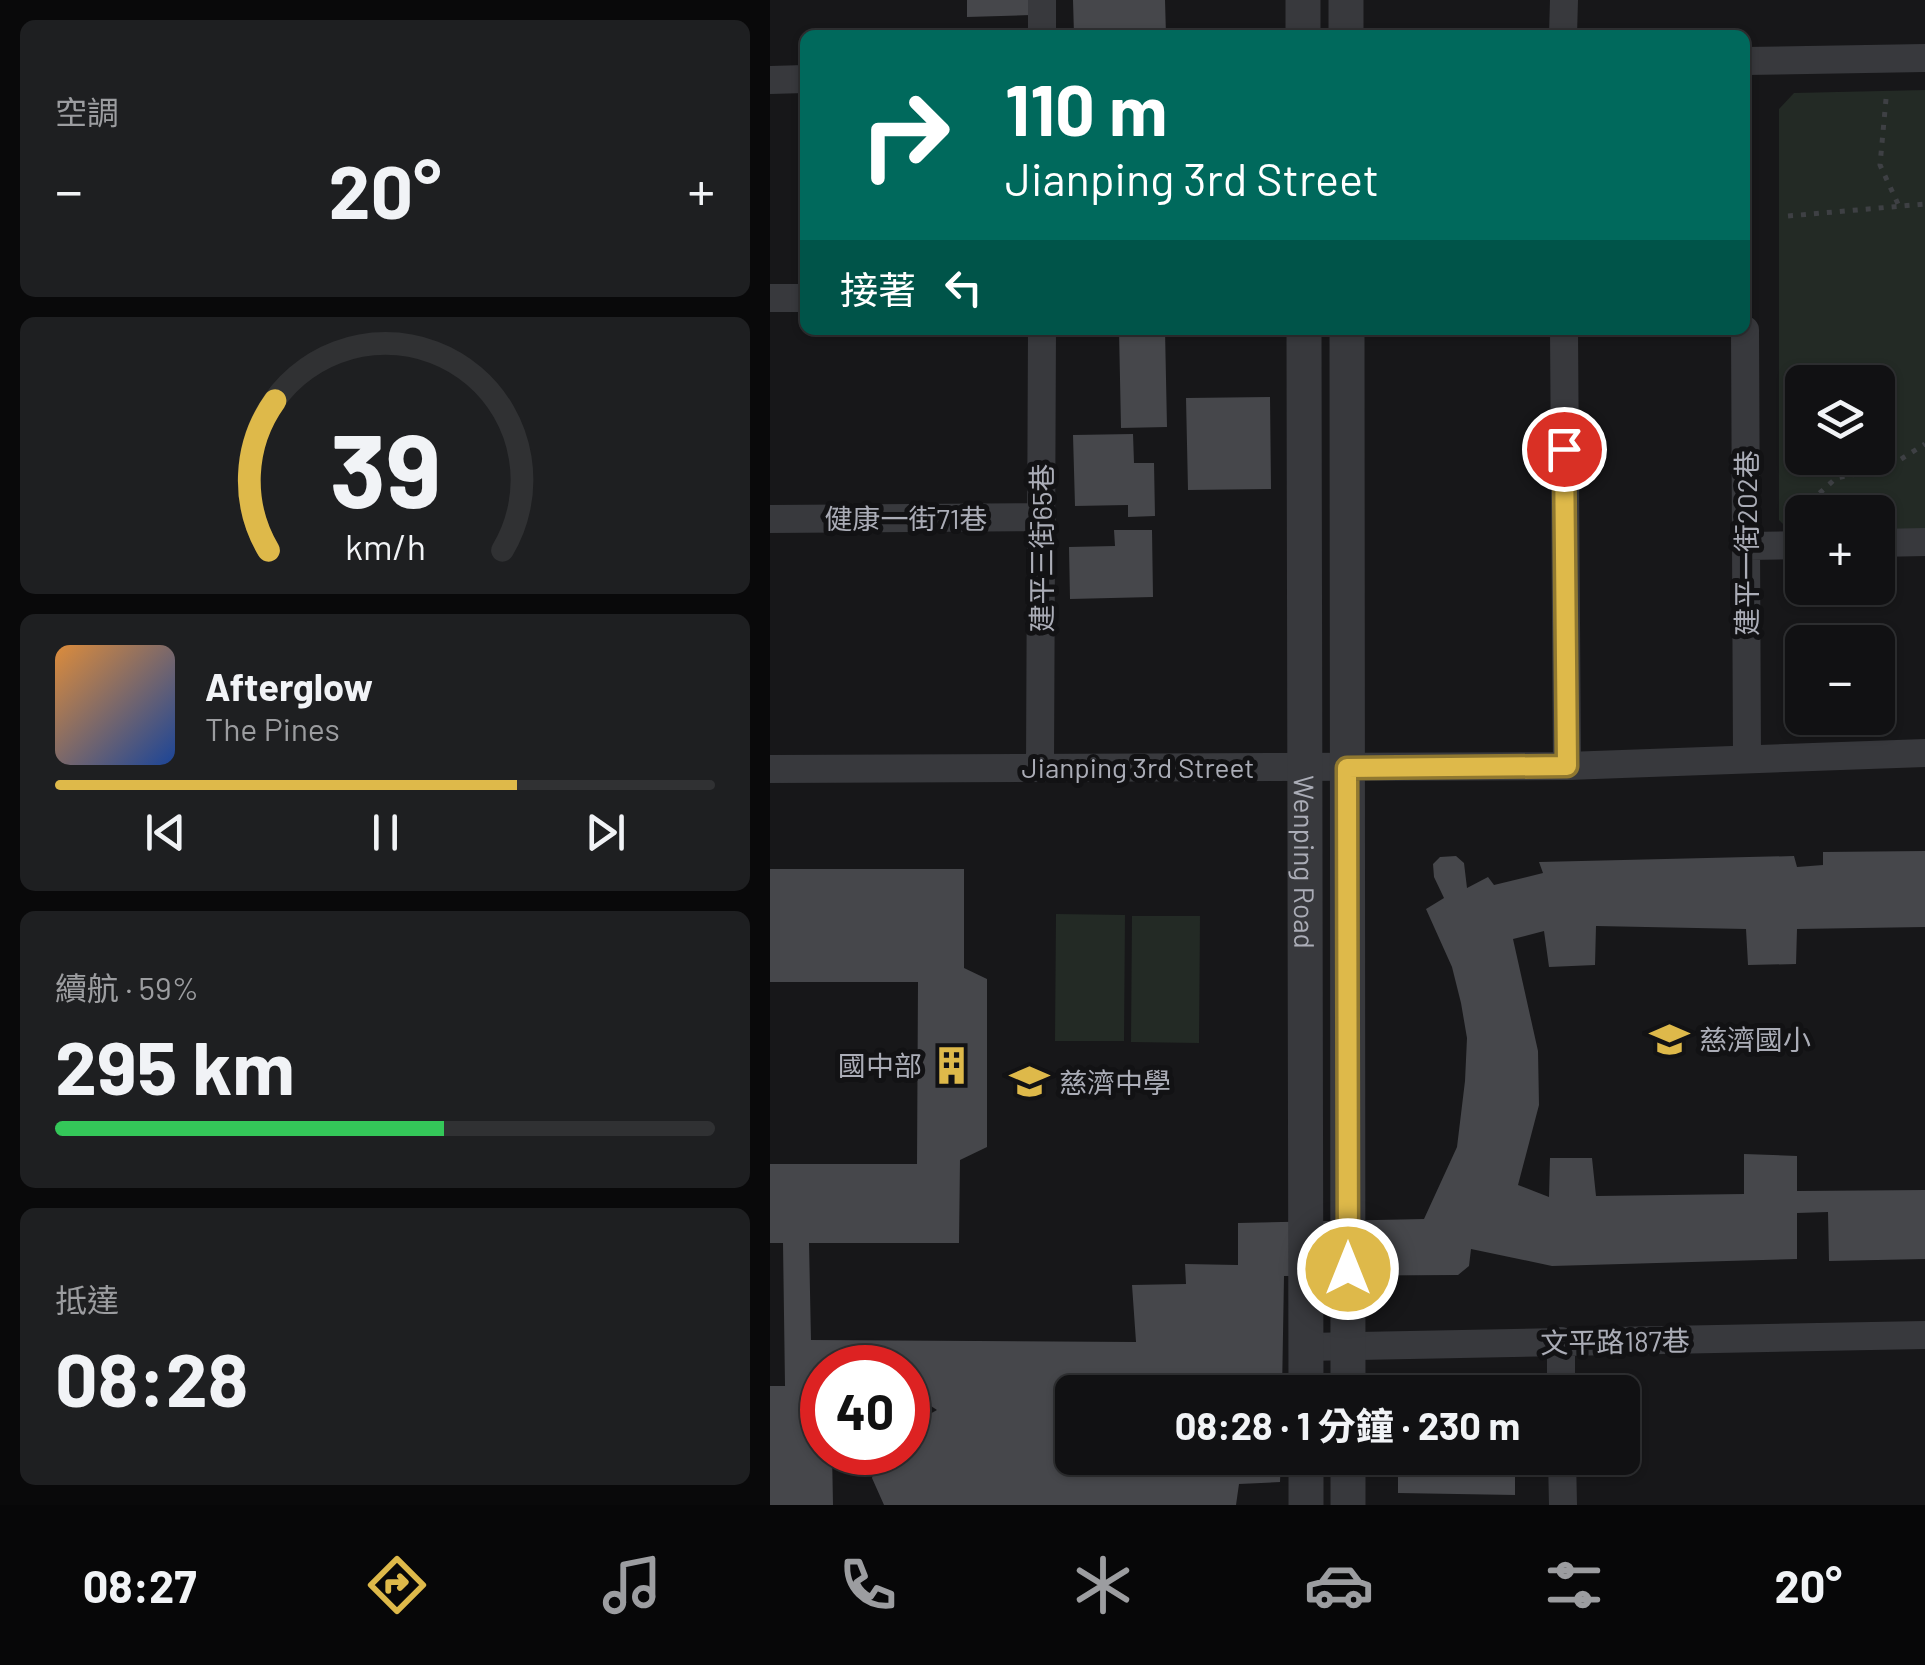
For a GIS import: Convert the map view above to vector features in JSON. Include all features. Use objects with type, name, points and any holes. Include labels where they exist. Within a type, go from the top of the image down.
[{"type":"street","points":[[1042,0],[1042,30]]},
{"type":"street","points":[[1303,0],[1303,30]]},
{"type":"street","points":[[1346,0],[1346,30]]},
{"type":"street","points":[[1562,30],[1564,0]]},
{"type":"street","points":[[1750,61],[1925,58]]},
{"type":"street","points":[[770,80],[800,79]]},
{"type":"street","points":[[770,298],[800,298]]},
{"type":"street","name":"建平三街65巷","points":[[1040,766],[1042,335]]},
{"type":"street","name":"Wenping Road","points":[[1304,335],[1306,1375]]},
{"type":"street","name":"Wenping Road","points":[[1347,335],[1348,1375]]},
{"type":"street","points":[[1564,335],[1567,766]]},
{"type":"street","name":"建平一街202巷","points":[[1745,335],[1747,756]]},
{"type":"street","name":"健康一街71巷","points":[[770,519],[1042,517]]},
{"type":"street","points":[[1895,543],[1925,542]]},
{"type":"street","points":[[1746,546],[1785,545]]},
{"type":"street","name":"Jianping 3rd Street","points":[[770,768],[1567,766],[1925,752]]},
{"type":"street","name":"文平路187巷","points":[[1306,1348],[1925,1336]]},
{"type":"street","points":[[1561,1341],[1562,1375]]},
{"type":"street","points":[[1306,1475],[1306,1505]]},
{"type":"street","points":[[1348,1475],[1348,1505]]},
{"type":"street","points":[[1562,1475],[1563,1505]]},
{"type":"path","points":[[1886,99],[1880,165],[1898,204]]},
{"type":"path","points":[[1788,216],[1925,204]]},
{"type":"path","points":[[1818,495],[1836,478],[1887,468],[1925,444]]},
{"type":"shaded area","points":[[1925,90],[1925,533],[1895,533],[1895,495],[1785,495],[1785,526],[1779,520],[1779,109],[1794,93]]},
{"type":"shaded area","points":[[1056,914],[1125,915],[1124,1041],[1055,1041]]},
{"type":"shaded area","points":[[1132,916],[1200,916],[1199,1043],[1131,1042]]},
{"type":"building","points":[[967,0],[1031,0],[1031,15],[967,17]]},
{"type":"building","points":[[1073,0],[1165,0],[1166,30],[1074,30]]},
{"type":"building","points":[[1119,335],[1165,335],[1167,427],[1121,428]]},
{"type":"building","points":[[1270,397],[1271,489],[1188,490],[1186,398]]},
{"type":"building","points":[[1133,434],[1134,463],[1154,463],[1155,516],[1128,517],[1128,505],[1075,506],[1073,435]]},
{"type":"building","points":[[1114,530],[1152,530],[1153,597],[1070,599],[1069,547],[1115,546]]},
{"type":"building","points":[[1925,851],[1925,927],[1797,929],[1796,964],[1748,965],[1746,929],[1596,926],[1595,965],[1549,967],[1544,931],[1513,939],[1538,1051],[1539,1105],[1518,1185],[1549,1197],[1550,1158],[1592,1158],[1596,1196],[1744,1194],[1744,1154],[1797,1156],[1797,1191],[1925,1190],[1925,1259],[1829,1261],[1828,1212],[1797,1213],[1797,1259],[1552,1266],[1471,1249],[1469,1266],[1458,1275],[1284,1276],[1282,1375],[1055,1375],[1055,1475],[1280,1475],[1280,1482],[1239,1484],[1236,1505],[884,1505],[873,1475],[930,1475],[930,1414],[937,1410],[930,1405],[930,1345],[800,1345],[800,1475],[832,1475],[833,1505],[770,1505],[770,1386],[785,1386],[783,1243],[770,1243],[770,1164],[917,1164],[918,982],[770,982],[770,869],[964,869],[964,968],[987,979],[987,1147],[960,1160],[959,1243],[809,1243],[811,1340],[1136,1342],[1132,1285],[1186,1284],[1185,1264],[1238,1265],[1238,1223],[1424,1219],[1457,1147],[1467,1038],[1452,967],[1426,909],[1444,898],[1434,877],[1433,864],[1440,857],[1456,856],[1464,863],[1467,888],[1488,877],[1494,885],[1543,873],[1539,862],[1794,856],[1797,867],[1823,865],[1823,852]]},
{"type":"building","points":[[1398,1475],[1515,1475],[1515,1495],[1398,1493]]},
{"type":"place","name":"慈濟國小","points":[[1669,1039]]},
{"type":"place","name":"國中部","points":[[952,1065]]},
{"type":"place","name":"慈濟中學","points":[[1029,1082]]},
{"type":"route","points":[[1348,1269],[1347,768],[1567,766],[1564,449]]}]
